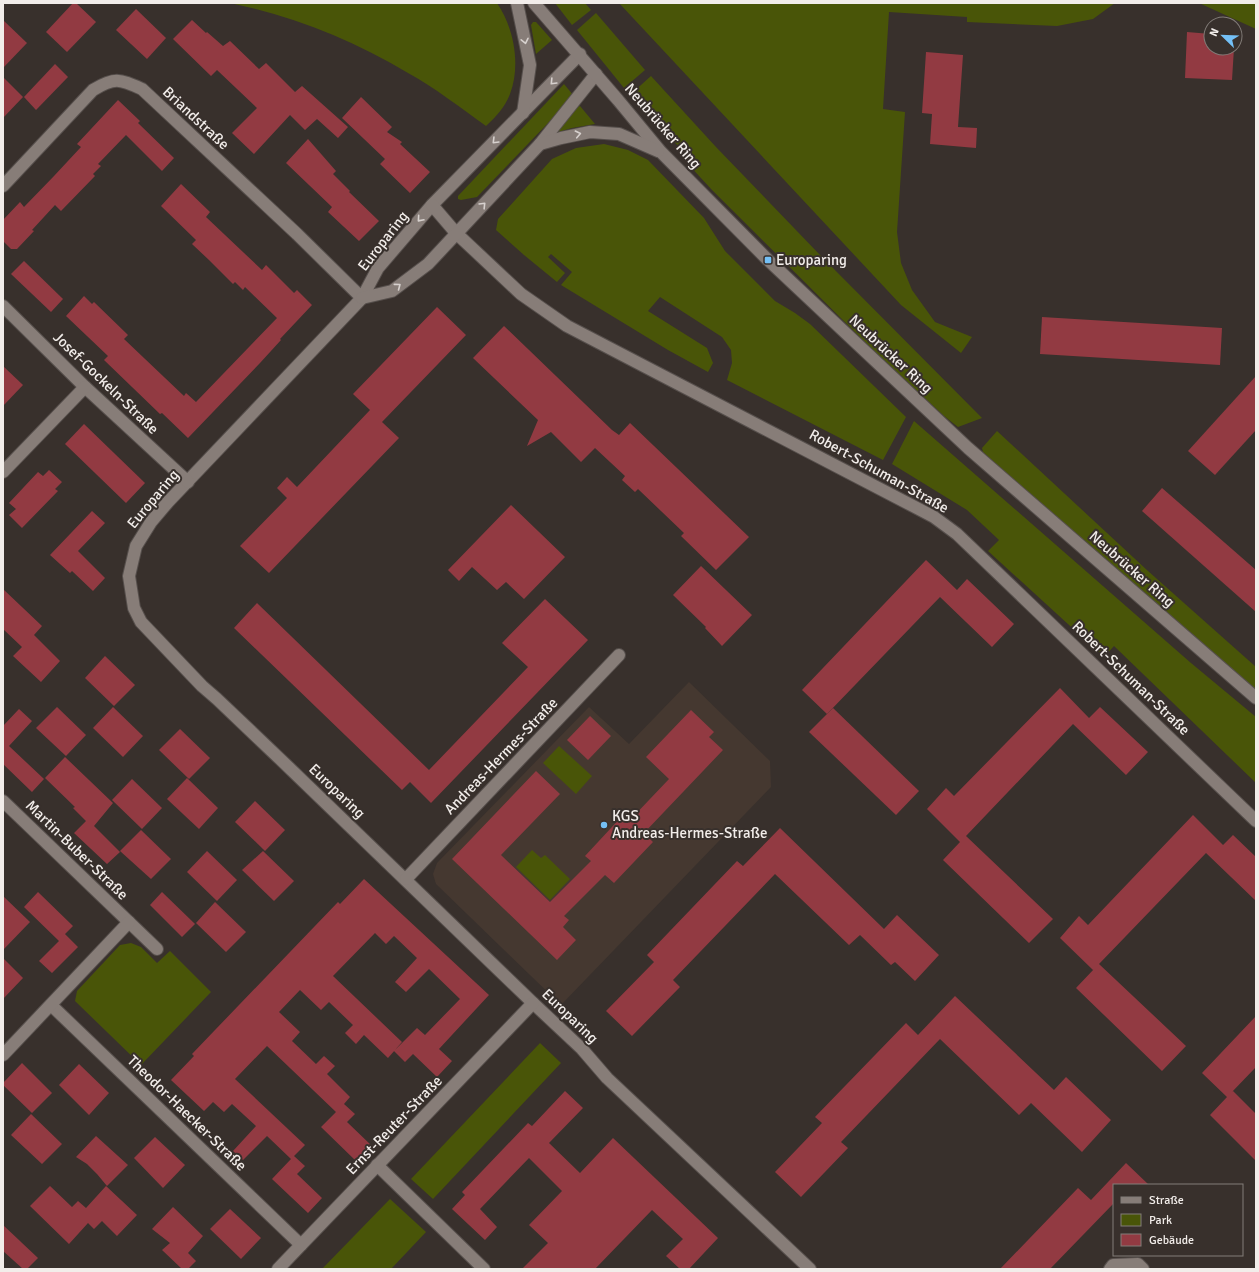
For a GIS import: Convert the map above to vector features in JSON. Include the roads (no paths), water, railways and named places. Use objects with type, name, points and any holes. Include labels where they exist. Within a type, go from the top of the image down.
[{"type":"street","points":[[517,3],[530,65],[523,114]]},
{"type":"street","name":"Neubrücker Ring","points":[[534,3],[580,54],[661,152],[768,260],[968,448],[1256,698]]},
{"type":"street","name":"Europaring","points":[[580,54],[523,114],[432,205],[378,268],[362,298],[168,502],[151,522],[136,546],[129,576],[134,608],[141,622],[202,686],[406,879],[582,1049],[607,1078],[810,1269]]},
{"type":"street","name":"Europaring","points":[[362,298],[392,291],[428,264],[540,144],[596,74]]},
{"type":"street","name":"Briandstraße","points":[[3,186],[93,90],[106,82],[122,81],[142,89],[297,234],[362,298]]},
{"type":"street","points":[[540,144],[590,132],[620,134],[661,152]]},
{"type":"street","points":[[432,205],[456,233]]},
{"type":"street","name":"Robert-Schuman-Straße","points":[[456,233],[521,294],[567,326],[934,517],[957,534],[1256,821]]},
{"type":"street","name":"Josef-Gockeln-Straße","points":[[3,306],[86,387],[188,482]]},
{"type":"street","points":[[3,472],[86,387]]},
{"type":"street","name":"Andreas-Hermes-Straße","points":[[406,879],[619,655]]},
{"type":"street","name":"Martin-Buber-Straße","points":[[3,801],[157,948]]},
{"type":"street","name":"Martin-Buber-Straße","points":[[3,1055],[129,922]]},
{"type":"street","name":"Ernst-Reuter-Straße","points":[[278,1269],[533,1003]]},
{"type":"street","name":"Theodor-Haecker-Straße","points":[[51,1004],[301,1245]]},
{"type":"street","points":[[377,1165],[484,1269]]},
{"type":"street","points":[[1110,1269],[1114,1265],[1138,1264],[1143,1269]]},
{"type":"place","name":"Europaring","points":[[768,260]]},
{"type":"place","name":"KGS Andreas-Hermes-Straße","points":[[604,825]]}]
